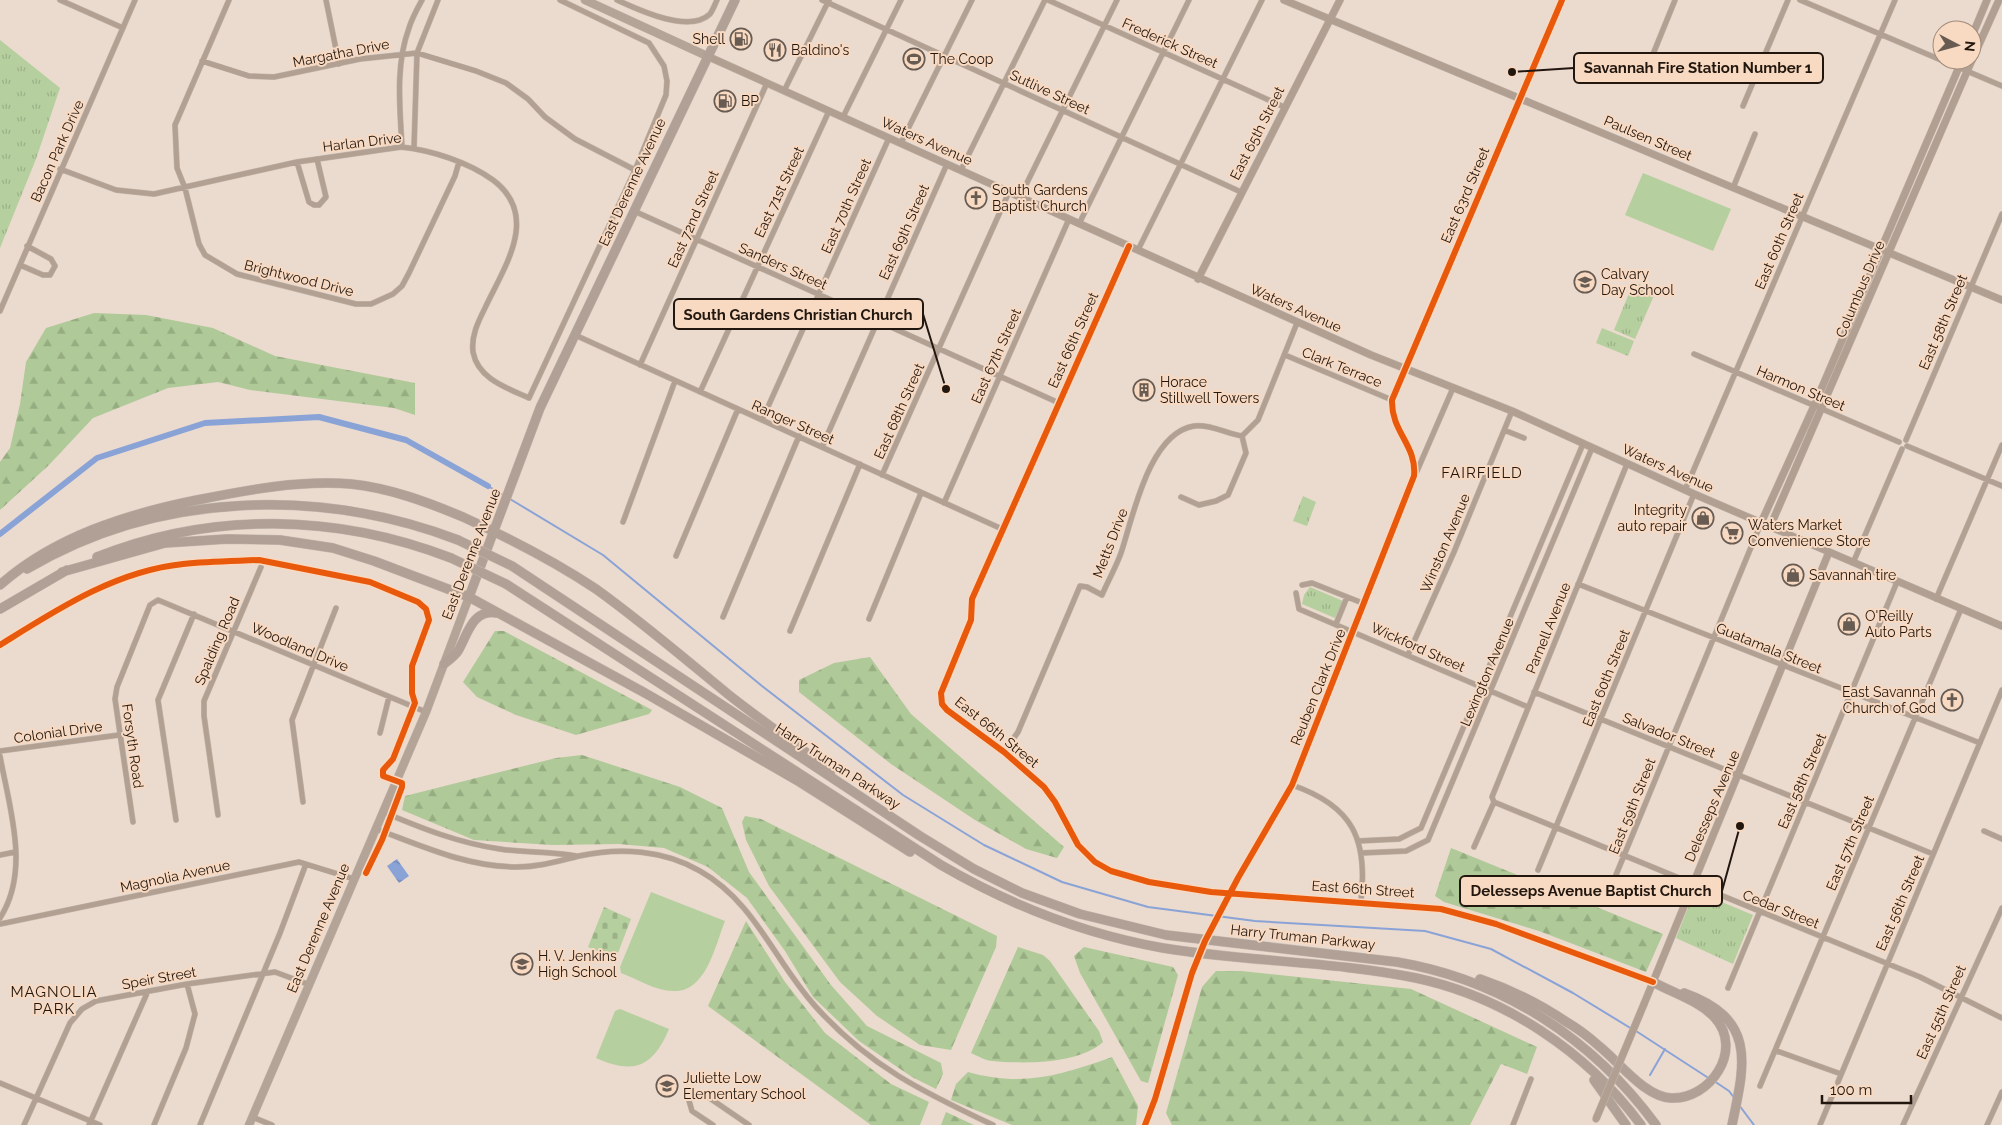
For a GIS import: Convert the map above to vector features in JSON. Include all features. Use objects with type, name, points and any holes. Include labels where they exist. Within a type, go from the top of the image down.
[{"type":"highway","name":"East Derenne Avenue","points":[[469,597],[540,408],[735,0]]},
{"type":"highway","points":[[0,585],[37,556],[117,521],[185,503],[279,486],[319,483],[351,484],[385,489],[418,499],[494,531],[558,566],[602,594],[731,697],[880,810]]},
{"type":"highway","name":"Harry Truman Parkway","points":[[0,585],[54,555],[119,528],[187,512],[226,506],[280,504],[349,510],[395,519],[458,540],[512,566],[880,810],[974,869],[1031,896],[1080,914],[1166,935],[1429,967],[1505,996],[1563,1030],[1614,1075],[1656,1125]]},
{"type":"highway","name":"Harry Truman Parkway","points":[[0,609],[62,572],[104,554],[146,540],[190,530],[257,523],[302,524],[368,533],[412,544],[451,558],[506,584],[941,865],[997,895],[1063,922],[1141,943],[1188,951],[1395,974],[1438,984],[1499,1008],[1555,1041],[1605,1084],[1641,1125]]},
{"type":"highway","points":[[62,572],[165,543],[227,539],[280,540],[332,548],[374,561],[469,597],[724,736],[900,846],[939,868],[997,895]]},
{"type":"highway","points":[[444,664],[457,653],[477,617],[487,612],[499,614]]},
{"type":"highway","points":[[1429,967],[1486,981],[1564,1020],[1598,1044],[1645,1089],[1660,1097],[1673,1098],[1699,1093],[1710,1084],[1723,1062],[1725,1039],[1716,1019],[1703,1008],[1653,982]]},
{"type":"highway","points":[[1653,982],[1699,998],[1718,1008],[1732,1024],[1740,1040],[1743,1055],[1742,1076],[1732,1123]]},
{"type":"highway","points":[[1555,1041],[1600,1087],[1626,1125]]},
{"type":"main road","name":"Waters Avenue","points":[[585,0],[707,56]]},
{"type":"main road","name":"East Derenne Avenue","points":[[251,1121],[426,712],[469,597]]},
{"type":"street","points":[[60,0],[123,28]]},
{"type":"street","name":"Bacon Park Drive","points":[[0,312],[60,169],[135,0]]},
{"type":"street","name":"Brightwood Drive","points":[[229,0],[175,125],[177,168],[185,188],[199,244],[205,255],[216,263],[237,274],[304,293],[356,304],[371,304],[393,294],[402,286],[459,162]]},
{"type":"street","points":[[326,0],[339,64]]},
{"type":"street","points":[[402,147],[399,98],[403,54],[408,29],[422,0]]},
{"type":"street","points":[[414,148],[417,53],[438,0]]},
{"type":"street","points":[[560,0],[649,43],[664,66],[667,81],[666,94],[635,170]]},
{"type":"street","points":[[617,0],[649,14],[678,21],[702,19],[711,13],[717,0]]},
{"type":"street","points":[[843,117],[901,0]]},
{"type":"street","points":[[901,144],[972,0]]},
{"type":"street","points":[[961,170],[1046,0]]},
{"type":"street","name":"Frederick Street","points":[[1046,0],[1284,107]]},
{"type":"street","points":[[1020,197],[1117,0]]},
{"type":"street","points":[[1079,224],[1189,0]]},
{"type":"street","points":[[1138,250],[1262,0]]},
{"type":"street","name":"Paulsen Street","points":[[1284,0],[1888,254],[2002,300]]},
{"type":"street","name":"East 65th Street","points":[[1198,278],[1340,0]]},
{"type":"street","name":"East 63rd Street","points":[[1392,400],[1562,0]]},
{"type":"street","points":[[1648,69],[1674,0]]},
{"type":"street","points":[[1742,106],[1788,0]]},
{"type":"street","points":[[1800,0],[1932,57]]},
{"type":"street","name":"East 60th Street","points":[[1685,490],[1895,0]]},
{"type":"street","points":[[1979,20],[1987,0]]},
{"type":"street","name":"Columbus Drive","points":[[1982,38],[1999,0]]},
{"type":"street","points":[[784,91],[826,1]]},
{"type":"street","name":"Sutlive Street","points":[[826,1],[1241,192]]},
{"type":"street","name":"Margatha Drive","points":[[202,61],[249,76],[266,77],[417,53],[476,71],[506,83],[528,99],[545,117],[576,139],[635,170]]},
{"type":"street","name":"Waters Avenue","points":[[707,56],[1297,323],[1404,370],[1512,411],[1694,494],[2002,626]]},
{"type":"street","name":"Columbus Drive","points":[[1770,527],[1880,250],[1957,70]]},
{"type":"street","points":[[1964,70],[2002,86]]},
{"type":"street","name":"Columbus Drive","points":[[1761,523],[1818,407],[1888,254],[1967,71]]},
{"type":"street","name":"East 72nd Street","points":[[640,366],[767,83]]},
{"type":"street","name":"East 71st Street","points":[[700,392],[829,111]]},
{"type":"street","points":[[1733,188],[1755,134]]},
{"type":"street","name":"East 70th Street","points":[[762,420],[889,138]]},
{"type":"street","name":"Harlan Drive","points":[[60,169],[128,192],[154,194],[297,162],[402,147],[414,148],[459,162],[485,174],[508,194],[518,217],[516,239],[475,329],[473,352],[477,362],[492,381],[529,398],[635,170]]},
{"type":"street","points":[[297,162],[309,202],[314,205],[320,205],[326,197],[317,159]]},
{"type":"street","name":"East 69th Street","points":[[822,447],[947,164]]},
{"type":"street","name":"East 68th Street","points":[[882,475],[1009,192]]},
{"type":"street","name":"Sanders Street","points":[[634,212],[1059,403]]},
{"type":"street","name":"East 58th Street","points":[[1853,563],[2002,214]]},
{"type":"street","name":"East 67th Street","points":[[944,503],[1069,219]]},
{"type":"street","points":[[20,265],[43,275],[50,275],[54,272],[55,266],[51,259],[28,246]]},
{"type":"street","name":"East 66th Street","points":[[1129,246],[972,599],[971,620],[940,695],[942,704],[953,716],[1004,752],[1051,795],[1084,854],[1111,871],[1149,882],[1210,892],[1425,906],[1471,916],[1653,982]]},
{"type":"street","name":"Clark Terrace","points":[[1242,436],[1258,420],[1297,323]]},
{"type":"street","name":"Ranger Street","points":[[574,335],[1002,529]]},
{"type":"street","name":"Harmon Street","points":[[1694,354],[1899,442],[1902,439],[1905,445]]},
{"type":"street","name":"Clark Terrace","points":[[1285,355],[1392,400]]},
{"type":"street","points":[[623,522],[675,382]]},
{"type":"street","points":[[1414,476],[1453,388]]},
{"type":"street","name":"Reuben Clark Drive","points":[[1145,1125],[1155,1099],[1192,974],[1205,941],[1238,878],[1292,785],[1414,476],[1413,456],[1394,422],[1391,412],[1392,400]]},
{"type":"street","points":[[676,556],[738,409]]},
{"type":"street","name":"Winston Avenue","points":[[1408,655],[1454,552],[1512,411]]},
{"type":"street","name":"Metts Drive","points":[[1004,752],[1018,732],[1080,586],[1102,595],[1120,556],[1152,462],[1164,444],[1176,433],[1191,426],[1206,425],[1242,436]]},
{"type":"street","points":[[1504,430],[1524,438]]},
{"type":"street","points":[[723,617],[799,436]]},
{"type":"street","points":[[1181,498],[1198,505],[1216,501],[1228,494],[1246,453],[1242,436]]},
{"type":"street","name":"Lexington Avenue","points":[[1358,840],[1399,839],[1421,828],[1425,821],[1583,444]]},
{"type":"street","points":[[1905,445],[2002,486]]},
{"type":"street","points":[[1936,599],[2002,445]]},
{"type":"street","name":"Lexington Avenue","points":[[1361,853],[1399,852],[1417,847],[1428,840],[1592,448]]},
{"type":"street","name":"East 68th Street","points":[[790,631],[860,464]]},
{"type":"street","name":"Parnell Avenue","points":[[1474,847],[1494,802],[1492,797],[1626,464]]},
{"type":"street","points":[[869,619],[920,493]]},
{"type":"street","name":"East 60th Street","points":[[1538,870],[1602,720],[1694,494]]},
{"type":"street","name":"East 59th Street","points":[[1604,904],[1761,523]]},
{"type":"street","name":"Delesseps Avenue","points":[[1595,1122],[1739,776],[1829,552]]},
{"type":"street","points":[[1533,565],[1543,568]]},
{"type":"street","name":"Spalding Road","points":[[218,815],[204,716],[204,701],[261,567]]},
{"type":"street","name":"East 58th Street","points":[[1728,988],[1897,582]]},
{"type":"street","points":[[1302,585],[1312,583],[1365,604]]},
{"type":"street","name":"Guatamala Street","points":[[1578,584],[1980,743]]},
{"type":"street","name":"Reuben Clark Drive","points":[[1296,593],[1299,609],[1354,632]]},
{"type":"street","points":[[1336,624],[1347,597]]},
{"type":"street","name":"Forsyth Road","points":[[133,822],[116,711],[117,687],[150,605],[158,600],[165,602]]},
{"type":"street","name":"Woodland Drive","points":[[165,602],[426,712]]},
{"type":"street","points":[[303,802],[292,720],[336,608]]},
{"type":"street","name":"East 57th Street","points":[[1760,1086],[1777,1051],[1961,609]]},
{"type":"street","points":[[176,820],[158,700],[194,614]]},
{"type":"street","name":"Wickford Street","points":[[1354,632],[1528,707]]},
{"type":"street","name":"East 56th Street","points":[[1820,1125],[2002,690]]},
{"type":"street","name":"Salvador Street","points":[[1534,692],[1933,854]]},
{"type":"street","points":[[380,733],[389,697]]},
{"type":"street","name":"Colonial Drive","points":[[0,751],[119,735]]},
{"type":"street","points":[[0,756],[16,867],[11,896],[0,918]]},
{"type":"street","points":[[1292,785],[1329,801],[1347,819],[1358,840],[1361,853],[1364,877],[1361,901]]},
{"type":"street","name":"Cedar Street","points":[[1494,802],[1624,854],[1960,996],[2002,1018]]},
{"type":"street","points":[[383,812],[443,836],[474,845],[579,856]]},
{"type":"street","points":[[1425,821],[1435,826]]},
{"type":"street","points":[[376,829],[479,864],[516,867],[544,866],[579,856],[607,851],[656,854],[684,863],[719,883],[739,900],[788,972],[815,1006],[847,1040],[869,1058],[919,1090],[993,1125]]},
{"type":"street","points":[[1984,831],[2002,839]]},
{"type":"street","points":[[0,854],[15,852]]},
{"type":"street","name":"Magnolia Avenue","points":[[0,924],[299,862],[354,878]]},
{"type":"street","points":[[200,1125],[306,864]]},
{"type":"street","name":"East 55th Street","points":[[1903,1125],[1960,996],[2002,908]]},
{"type":"street","name":"Speir Street","points":[[24,1125],[70,1023],[82,1008],[96,1001],[187,984],[275,972],[310,985]]},
{"type":"street","points":[[154,1125],[186,1048],[195,1014],[187,984]]},
{"type":"street","points":[[90,1123],[148,991]]},
{"type":"street","points":[[1777,1051],[1841,1074]]},
{"type":"street","points":[[1513,1125],[1532,1079]]},
{"type":"street","points":[[0,1082],[90,1123],[100,1125]]},
{"type":"street","points":[[1987,1125],[2002,1092]]},
{"type":"street","points":[[713,1125],[692,1111],[687,1094],[708,1097],[749,1125]]},
{"type":"street","points":[[251,1121],[272,1125]]},
{"type":"green space","points":[[0,40],[60,88],[36,159],[0,248]]},
{"type":"green space","points":[[1643,173],[1731,209],[1713,251],[1625,215]]},
{"type":"green space","points":[[1639,284],[1656,291],[1635,339],[1614,330],[1632,286]]},
{"type":"green space","points":[[94,313],[146,315],[213,328],[275,356],[415,383],[415,415],[394,408],[250,390],[218,382],[168,388],[93,418],[49,465],[0,510],[0,462],[10,448],[20,404],[26,362],[46,328]]},
{"type":"green space","points":[[1602,328],[1634,341],[1628,356],[1596,343]]},
{"type":"green space","points":[[1303,496],[1316,502],[1307,526],[1293,521]]},
{"type":"green space","points":[[1310,587],[1343,601],[1335,618],[1302,604],[1304,595]]},
{"type":"green space","points":[[495,631],[504,631],[652,710],[649,714],[576,735],[516,715],[477,697],[463,682]]},
{"type":"green space","points":[[870,657],[911,714],[1064,847],[1057,858],[1026,849],[975,820],[891,764],[799,692],[799,680],[834,663]]},
{"type":"green space","points":[[582,755],[680,787],[722,808],[749,872],[831,985],[867,1026],[941,1063],[943,1074],[936,1089],[912,1077],[859,1041],[813,997],[785,951],[747,898],[708,867],[664,848],[619,844],[553,845],[474,840],[402,810],[405,796],[556,758]]},
{"type":"green space","points":[[745,816],[761,819],[997,936],[996,947],[951,1050],[920,1045],[877,1016],[840,982],[769,886],[746,840],[742,822]]},
{"type":"green space","points":[[1451,848],[1663,934],[1646,972],[1539,931],[1444,902],[1435,896]]},
{"type":"green space","points":[[651,892],[725,921],[708,966],[694,984],[684,990],[660,989],[621,973],[620,967]]},
{"type":"green space","points":[[1700,893],[1753,915],[1733,964],[1676,938],[1693,895]]},
{"type":"green space","points":[[604,907],[631,919],[616,958],[588,947]]},
{"type":"green space","points":[[746,921],[785,982],[825,1033],[891,1084],[929,1102],[920,1125],[871,1125],[708,1006]]},
{"type":"green space","points":[[1018,947],[1043,955],[1050,961],[1099,1031],[1103,1042],[1080,1055],[1051,1061],[990,1061],[971,1053]]},
{"type":"green space","points":[[1084,947],[1173,967],[1178,975],[1148,1083],[1141,1081],[1080,973],[1074,956]]},
{"type":"green space","points":[[1216,971],[1241,971],[1411,989],[1537,1047],[1527,1074],[1501,1064],[1470,1125],[1172,1125],[1166,1113],[1202,987]]},
{"type":"green space","points":[[620,1009],[669,1029],[656,1052],[641,1064],[621,1066],[596,1058],[615,1011]]},
{"type":"green space","points":[[1112,1057],[1138,1106],[1136,1125],[1012,1125],[951,1100],[956,1084],[968,1072],[1006,1079],[1023,1079],[1057,1074]]},
{"type":"green space","points":[[946,1112],[974,1125],[941,1125]]},
{"type":"water","points":[[397,859],[409,876],[399,883],[387,866]]},
{"type":"waterway","points":[[0,534],[97,458],[205,423],[319,417],[406,440],[488,486]]},
{"type":"waterway","points":[[488,486],[503,495]]},
{"type":"waterway","points":[[510,499],[603,555],[762,686],[903,795],[984,845],[1062,882],[1148,907],[1255,921],[1425,931],[1491,949],[1573,993],[1632,1029]]},
{"type":"waterway","points":[[1636,1031],[1710,1079]]},
{"type":"waterway","points":[[1650,1075],[1665,1049]]},
{"type":"waterway","points":[[1714,1081],[1729,1091],[1735,1099]]},
{"type":"waterway","points":[[1739,1105],[1754,1125]]},
{"type":"cycle path","points":[[1145,1125],[1155,1099],[1192,973],[1205,941],[1238,878],[1292,785],[1414,476],[1412,456],[1395,421],[1392,400],[1562,0]]},
{"type":"cycle path","points":[[1129,246],[972,599],[971,620],[941,693],[942,704],[947,710],[1004,752],[1044,787],[1055,802],[1078,845],[1095,862],[1111,871],[1149,882],[1211,892],[1441,909],[1496,924],[1653,982]]},
{"type":"cycle path","points":[[0,645],[65,606],[110,583],[158,568],[192,563],[259,560],[370,582],[418,602],[426,609],[429,620],[412,666],[412,693],[415,703],[393,759],[383,770],[383,776],[402,783],[402,787],[382,840],[366,873]]},
{"type":"place","name":"Shell","points":[[741,39]]},
{"type":"place","name":"Baldino's","points":[[775,50]]},
{"type":"place","name":"The Coop","points":[[914,59]]},
{"type":"place","name":"Savannah Fire Station Number 1","points":[[1512,72]]},
{"type":"place","name":"BP","points":[[725,101]]},
{"type":"place","name":"South Gardens Baptist Church","points":[[976,198]]},
{"type":"place","name":"Calvary Day School","points":[[1585,282]]},
{"type":"place","name":"South Gardens Christian Church","points":[[946,389]]},
{"type":"place","name":"Horace Stillwell Towers","points":[[1144,390]]},
{"type":"place","name":"Integrity auto repair","points":[[1703,518]]},
{"type":"place","name":"Waters Market Convenience Store","points":[[1732,533]]},
{"type":"place","name":"Savannah tire","points":[[1793,575]]},
{"type":"place","name":"O'Reilly Auto Parts","points":[[1849,624]]},
{"type":"place","name":"East Savannah Church of God","points":[[1952,700]]},
{"type":"place","name":"Delesseps Avenue Baptist Church","points":[[1740,826]]},
{"type":"place","name":"H. V. Jenkins High School","points":[[522,964]]},
{"type":"place","name":"Juliette Low Elementary School","points":[[667,1086]]},
{"type":"district","name":"FAIRFIELD","points":[[1482,473]]},
{"type":"district","name":"MAGNOLIA PARK","points":[[54,1000]]}]
